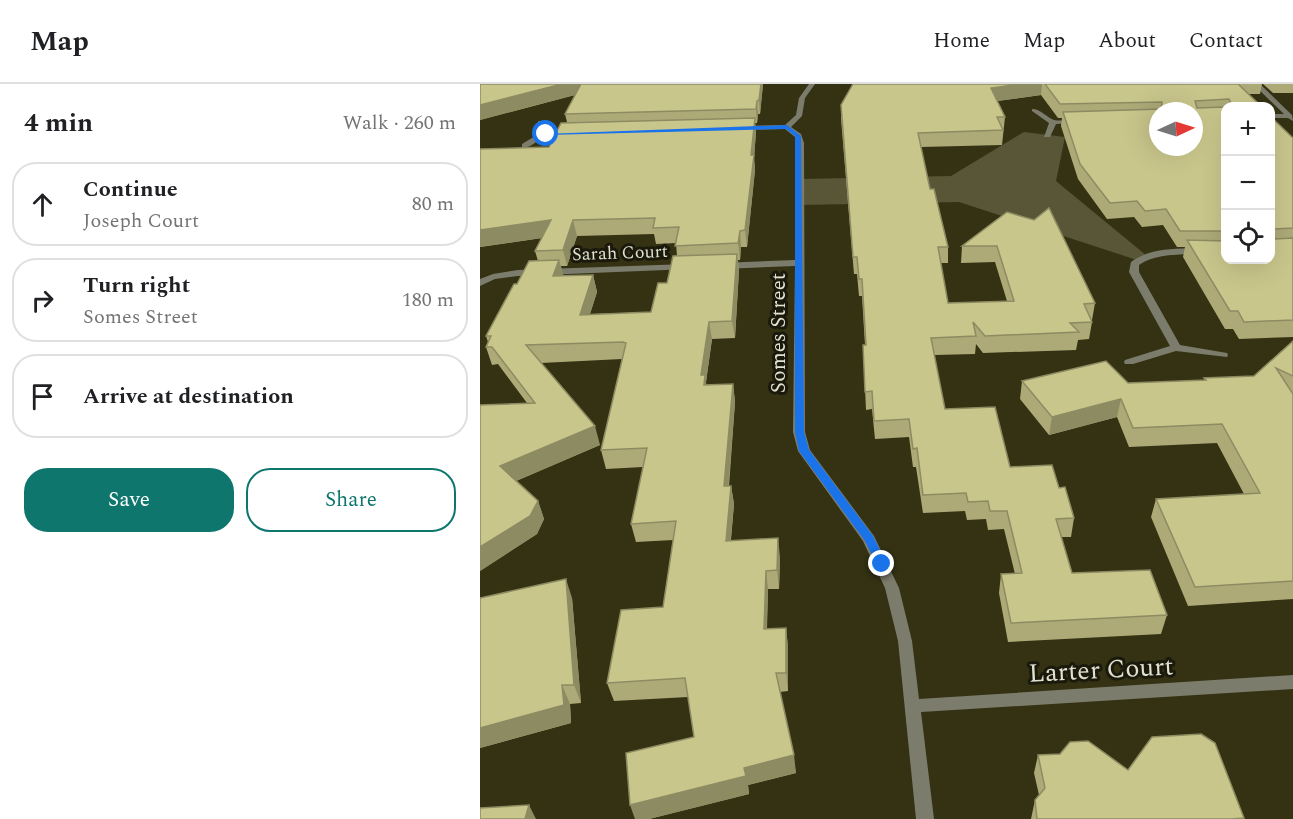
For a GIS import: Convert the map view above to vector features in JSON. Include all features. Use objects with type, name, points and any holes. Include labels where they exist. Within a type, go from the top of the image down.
[{"type":"street","points":[[730,129],[787,127],[799,116],[802,98],[812,84]]},
{"type":"street","points":[[1256,84],[1291,117]]},
{"type":"street","points":[[1034,110],[1053,122],[1088,121]]},
{"type":"street","points":[[1275,116],[1291,117]]},
{"type":"street","points":[[540,122],[546,134]]},
{"type":"street","points":[[1047,135],[1053,122]]},
{"type":"street","name":"Somes Street","points":[[787,127],[798,136],[800,143],[798,414],[804,451],[869,539],[892,588],[905,641],[925,819]]},
{"type":"street","points":[[525,146],[546,134],[581,133]]},
{"type":"street","points":[[1176,348],[1134,272],[1134,264],[1137,260],[1150,255],[1221,252]]},
{"type":"street","points":[[709,267],[799,263]]},
{"type":"street","name":"Sarah Court","points":[[480,283],[493,277],[518,273],[697,267]]},
{"type":"street","points":[[1129,362],[1176,348],[1223,355]]},
{"type":"street","name":"Larter Court","points":[[913,706],[1293,682]]},
{"type":"shaded area","points":[[1024,132],[1065,137],[1056,181],[1147,256],[1137,260],[959,202],[800,205],[800,179],[951,176]]},
{"type":"building","points":[[480,84],[562,84],[480,105]]},
{"type":"building","points":[[581,84],[761,84],[756,109],[565,114]]},
{"type":"building","points":[[853,84],[1021,84],[991,88],[1005,117],[997,117],[1003,130],[918,133],[930,189],[934,189],[948,247],[938,247],[948,303],[1014,301],[997,246],[962,246],[1007,212],[1034,220],[1049,208],[1095,303],[1084,304],[1092,322],[1070,323],[1079,332],[985,336],[973,322],[976,336],[931,338],[945,409],[995,407],[1010,467],[1052,465],[1059,488],[1065,487],[1074,518],[1056,519],[1072,573],[1150,570],[1167,615],[1011,623],[1001,574],[1022,573],[1007,511],[990,511],[988,501],[968,502],[966,493],[923,495],[917,448],[913,449],[909,419],[874,421],[872,391],[865,392],[863,345],[866,345],[862,279],[859,279],[857,257],[853,257],[841,105]]},
{"type":"building","points":[[1045,84],[1238,84],[1257,102],[1230,102],[1229,99],[1060,104]]},
{"type":"building","points":[[1221,107],[1221,231],[1180,231],[1166,209],[1145,211],[1137,201],[1110,203],[1080,164],[1063,112],[1149,109],[1149,156],[1203,156],[1203,108]]},
{"type":"building","points":[[755,118],[751,155],[754,155],[745,230],[740,231],[738,243],[675,246],[679,227],[653,228],[655,218],[573,220],[563,250],[535,251],[551,220],[480,230],[480,149],[549,147],[561,123]]},
{"type":"building","points":[[1275,121],[1293,138],[1293,228],[1275,229]]},
{"type":"building","points":[[1293,238],[1293,320],[1244,322],[1238,311],[1230,311],[1187,240],[1221,241],[1221,264],[1275,264],[1275,239]]},
{"type":"building","points":[[737,254],[732,321],[709,322],[701,375],[705,375],[704,385],[733,384],[724,486],[731,486],[726,541],[778,538],[777,570],[766,571],[764,629],[786,628],[786,673],[776,673],[794,755],[744,768],[746,776],[630,805],[626,753],[694,737],[685,678],[607,683],[621,610],[663,607],[676,521],[631,524],[647,448],[601,450],[626,343],[526,345],[595,426],[500,466],[538,501],[530,516],[480,547],[480,405],[535,403],[492,347],[486,347],[491,336],[486,336],[529,261],[559,260],[553,276],[593,275],[580,315],[651,312],[658,283],[667,283],[673,256]]},
{"type":"building","points":[[1293,341],[1293,376],[1276,368],[1293,394],[1293,581],[1195,587],[1156,499],[1260,493],[1222,424],[1133,428],[1121,399],[1052,417],[1022,381],[1106,361],[1128,383],[1254,376]]},
{"type":"building","points":[[566,579],[574,685],[562,685],[564,705],[480,728],[480,598]]},
{"type":"building","points":[[1201,734],[1215,743],[1244,818],[1037,819],[1035,800],[1045,788],[1038,755],[1060,754],[1070,742],[1088,741],[1128,770],[1152,737]]},
{"type":"building","points":[[529,805],[525,819],[480,819],[480,808]]},
{"type":"route","points":[[546,134],[787,127],[798,136],[800,143],[798,414],[800,432],[804,451],[854,517],[882,564]]}]
